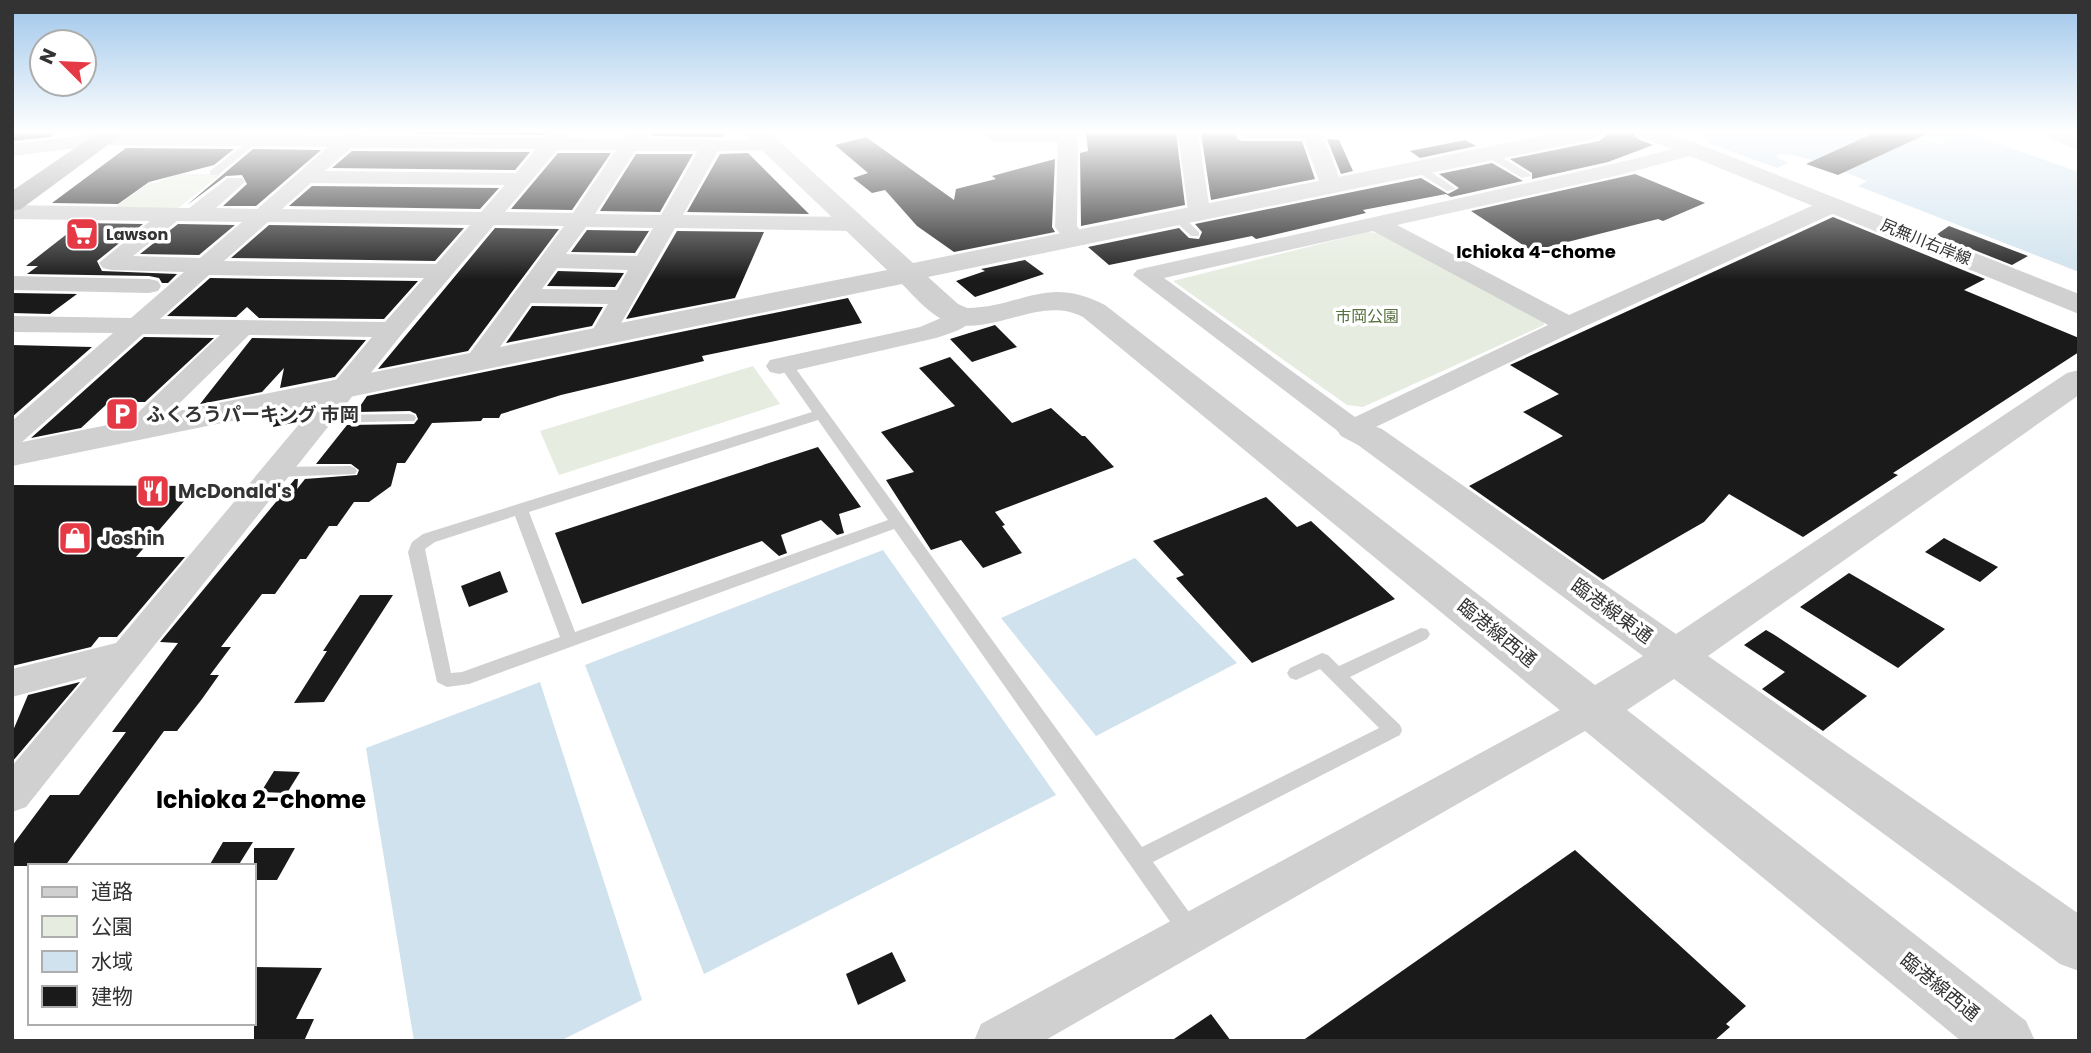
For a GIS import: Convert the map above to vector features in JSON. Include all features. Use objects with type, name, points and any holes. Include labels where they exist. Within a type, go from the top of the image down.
[{"type":"highway","points":[[12,203],[38,182]]},
{"type":"street","points":[[194,215],[235,182]]},
{"type":"street","points":[[12,436],[300,182]]},
{"type":"street","points":[[12,795],[26,766],[131,653],[345,388],[519,182]]},
{"type":"street","points":[[477,361],[606,182]]},
{"type":"street","points":[[602,336],[691,182]]},
{"type":"street","points":[[809,182],[947,310],[962,317]]},
{"type":"street","points":[[1067,182],[1066,227],[1076,240]]},
{"type":"street","points":[[1189,182],[1190,220]]},
{"type":"street","points":[[1330,182],[1332,187]]},
{"type":"street","points":[[12,455],[909,274],[925,268],[1190,220],[1356,182]]},
{"type":"street","points":[[1377,224],[1562,182]]},
{"type":"street","name":"尻無川右岸線","points":[[1776,182],[2079,305]]},
{"type":"street","points":[[1353,429],[1568,325],[1833,205]]},
{"type":"street","points":[[12,212],[854,224]]},
{"type":"street","points":[[171,215],[111,263],[198,265],[204,268],[444,271]]},
{"type":"street","points":[[1377,224],[1568,325]]},
{"type":"street","name":"臨港線東通","points":[[1377,224],[1145,275],[1353,429],[1382,445],[2079,946]]},
{"type":"street","points":[[549,261],[644,263]]},
{"type":"street","points":[[12,283],[182,286]]},
{"type":"street","points":[[524,296],[624,297]]},
{"type":"street","name":"臨港線西通","points":[[962,317],[985,315],[1052,300],[1073,301],[1088,306],[2006,1041]]},
{"type":"street","points":[[782,366],[927,333],[950,325],[962,317]]},
{"type":"street","points":[[12,324],[393,330]]},
{"type":"street","points":[[136,429],[242,328]]},
{"type":"street","points":[[998,1041],[1593,709],[1675,657],[2079,380]]},
{"type":"street","points":[[12,683],[131,653]]},
{"type":"lane","points":[[1440,182],[1451,189]]},
{"type":"lane","points":[[782,366],[821,414],[1192,935]]},
{"type":"lane","points":[[821,414],[429,538],[418,546],[416,552],[443,677],[447,680],[463,679],[898,522]]},
{"type":"lane","points":[[320,419],[409,418]]},
{"type":"lane","points":[[277,472],[349,471]]},
{"type":"lane","points":[[520,509],[570,640]]},
{"type":"lane","points":[[1338,675],[1421,635]]},
{"type":"lane","points":[[1138,859],[1392,730],[1322,660],[1296,673]]},
{"type":"green space","points":[[211,182],[177,209],[114,208],[149,183]]},
{"type":"green space","name":"市岡公園","points":[[1367,232],[1385,234],[1543,319],[1544,325],[1363,407],[1347,405],[1173,281]]},
{"type":"green space","points":[[753,366],[780,404],[559,475],[540,431]]},
{"type":"water","points":[[1865,182],[2079,182],[2079,272],[1858,186]]},
{"type":"water","points":[[883,550],[1056,795],[704,974],[585,665]]},
{"type":"water","points":[[1135,558],[1237,663],[1096,736],[1001,618]]},
{"type":"water","points":[[540,682],[642,1000],[560,1041],[414,1041],[366,748]]},
{"type":"building","points":[[80,182],[149,182],[118,204],[52,203]]},
{"type":"building","points":[[214,182],[218,182],[187,205]]},
{"type":"building","points":[[246,182],[284,182],[256,206],[223,206]]},
{"type":"building","points":[[534,182],[591,182],[572,210],[511,209]]},
{"type":"building","points":[[618,182],[677,182],[660,212],[600,211]]},
{"type":"building","points":[[704,182],[777,182],[809,214],[687,212]]},
{"type":"building","points":[[858,182],[929,182],[954,200],[956,189],[983,182],[1054,182],[1052,227],[1055,232],[954,252],[917,226],[885,190],[872,193]]},
{"type":"building","points":[[1080,182],[1182,182],[1185,205],[1081,226]]},
{"type":"building","points":[[1208,182],[1299,182],[1211,200]]},
{"type":"building","points":[[1401,182],[1428,182],[1448,194],[1459,188],[1451,182],[1518,182],[1451,197],[1446,194],[1363,210],[1366,213],[1256,239],[1252,236],[1109,265],[1088,247],[1179,228],[1189,238],[1199,239],[1202,232],[1195,224]]},
{"type":"building","points":[[1599,182],[1655,182],[1705,203],[1663,221],[1658,219],[1532,251],[1471,211]]},
{"type":"building","points":[[312,186],[499,188],[480,209],[289,206]]},
{"type":"building","points":[[1833,217],[1985,279],[1964,290],[2079,338],[2079,352],[1893,473],[1898,475],[1803,537],[1729,494],[1704,522],[1603,580],[1469,486],[1563,436],[1523,412],[1559,394],[1510,365]]},
{"type":"building","points":[[81,223],[143,224],[97,261],[102,271],[177,274],[168,283],[162,283],[159,278],[149,276],[27,274],[38,266],[26,266]]},
{"type":"building","points":[[178,224],[235,225],[199,255],[140,254]]},
{"type":"building","points":[[269,225],[464,228],[435,261],[231,258]]},
{"type":"building","points":[[1949,226],[2028,256],[2012,265],[1936,235]]},
{"type":"building","points":[[495,228],[559,229],[468,351],[378,369]]},
{"type":"building","points":[[587,230],[649,231],[635,253],[571,252]]},
{"type":"building","points":[[677,231],[764,232],[735,298],[626,319]]},
{"type":"building","points":[[1025,260],[1044,274],[975,297],[956,281],[985,271],[981,269]]},
{"type":"building","points":[[558,271],[624,273],[615,287],[547,286]]},
{"type":"building","points":[[210,278],[418,281],[384,319],[259,318],[247,307],[236,317],[167,316]]},
{"type":"building","points":[[12,293],[77,294],[50,314],[12,313]]},
{"type":"building","points":[[848,298],[862,323],[702,356],[704,361],[561,395],[501,414],[499,418],[432,423],[405,463],[397,463],[391,486],[369,502],[354,502],[337,526],[329,526],[306,559],[300,559],[275,594],[262,594],[221,647],[231,647],[210,675],[219,675],[202,699],[177,731],[164,731],[66,864],[12,866],[12,846],[50,795],[79,795],[126,732],[112,732],[178,643],[160,642],[295,479],[298,479],[297,489],[305,479],[357,475],[359,470],[351,464],[316,464],[347,425],[414,424],[418,419],[416,414],[410,411],[356,412],[367,396]]},
{"type":"building","points":[[532,306],[603,307],[592,326],[506,343]]},
{"type":"building","points":[[995,325],[1017,347],[972,362],[950,339]]},
{"type":"building","points":[[144,337],[214,338],[145,402],[109,402],[81,428],[31,438]]},
{"type":"building","points":[[252,338],[366,340],[335,377],[280,388],[284,368],[262,392],[200,404]]},
{"type":"building","points":[[12,345],[92,347],[12,417]]},
{"type":"building","points":[[950,357],[1012,423],[1051,408],[1085,436],[1114,467],[995,512],[1022,553],[983,568],[961,540],[931,550],[886,480],[914,472],[881,432],[955,406],[919,368]]},
{"type":"building","points":[[305,409],[297,422],[273,427],[275,415]]},
{"type":"building","points":[[818,447],[861,507],[839,514],[844,533],[837,535],[821,520],[781,535],[787,553],[779,556],[762,541],[582,604],[555,533]]},
{"type":"building","points":[[12,485],[197,486],[136,557],[185,557],[117,637],[99,637],[91,647],[12,666]]},
{"type":"building","points":[[1266,497],[1297,527],[1311,521],[1395,599],[1252,663],[1176,578],[1184,575],[1153,541]]},
{"type":"building","points":[[1944,538],[1998,567],[1980,582],[1925,552]]},
{"type":"building","points":[[500,571],[508,592],[469,607],[461,586]]},
{"type":"building","points":[[1849,573],[1945,629],[1898,668],[1800,607]]},
{"type":"building","points":[[360,595],[393,595],[324,702],[294,703],[327,651],[323,651]]},
{"type":"building","points":[[1766,630],[1867,696],[1823,731],[1762,689],[1785,672],[1744,645]]},
{"type":"building","points":[[80,682],[12,762],[12,733],[28,695]]},
{"type":"building","points":[[274,771],[300,772],[287,793],[261,792]]},
{"type":"building","points":[[223,842],[253,842],[239,864],[210,864]]},
{"type":"building","points":[[254,848],[295,848],[277,880],[256,880]]},
{"type":"building","points":[[1575,850],[1746,1006],[1726,1024],[1730,1027],[1714,1041],[1302,1041]]},
{"type":"building","points":[[892,952],[906,981],[858,1005],[846,974]]},
{"type":"building","points":[[256,967],[322,968],[296,1019],[314,1019],[304,1041],[254,1041]]},
{"type":"building","points":[[1211,1014],[1231,1041],[1171,1041]]},
{"type":"place","name":"Lawson","points":[[82,234]]},
{"type":"place","name":"ふくろうパーキング 市岡","points":[[122,414]]},
{"type":"place","name":"McDonald's","points":[[153,491]]},
{"type":"place","name":"Joshin","points":[[75,538]]},
{"type":"district","name":"Ichioka 4-chome","points":[[1536,251]]},
{"type":"district","name":"Ichioka 2-chome","points":[[261,799]]}]
